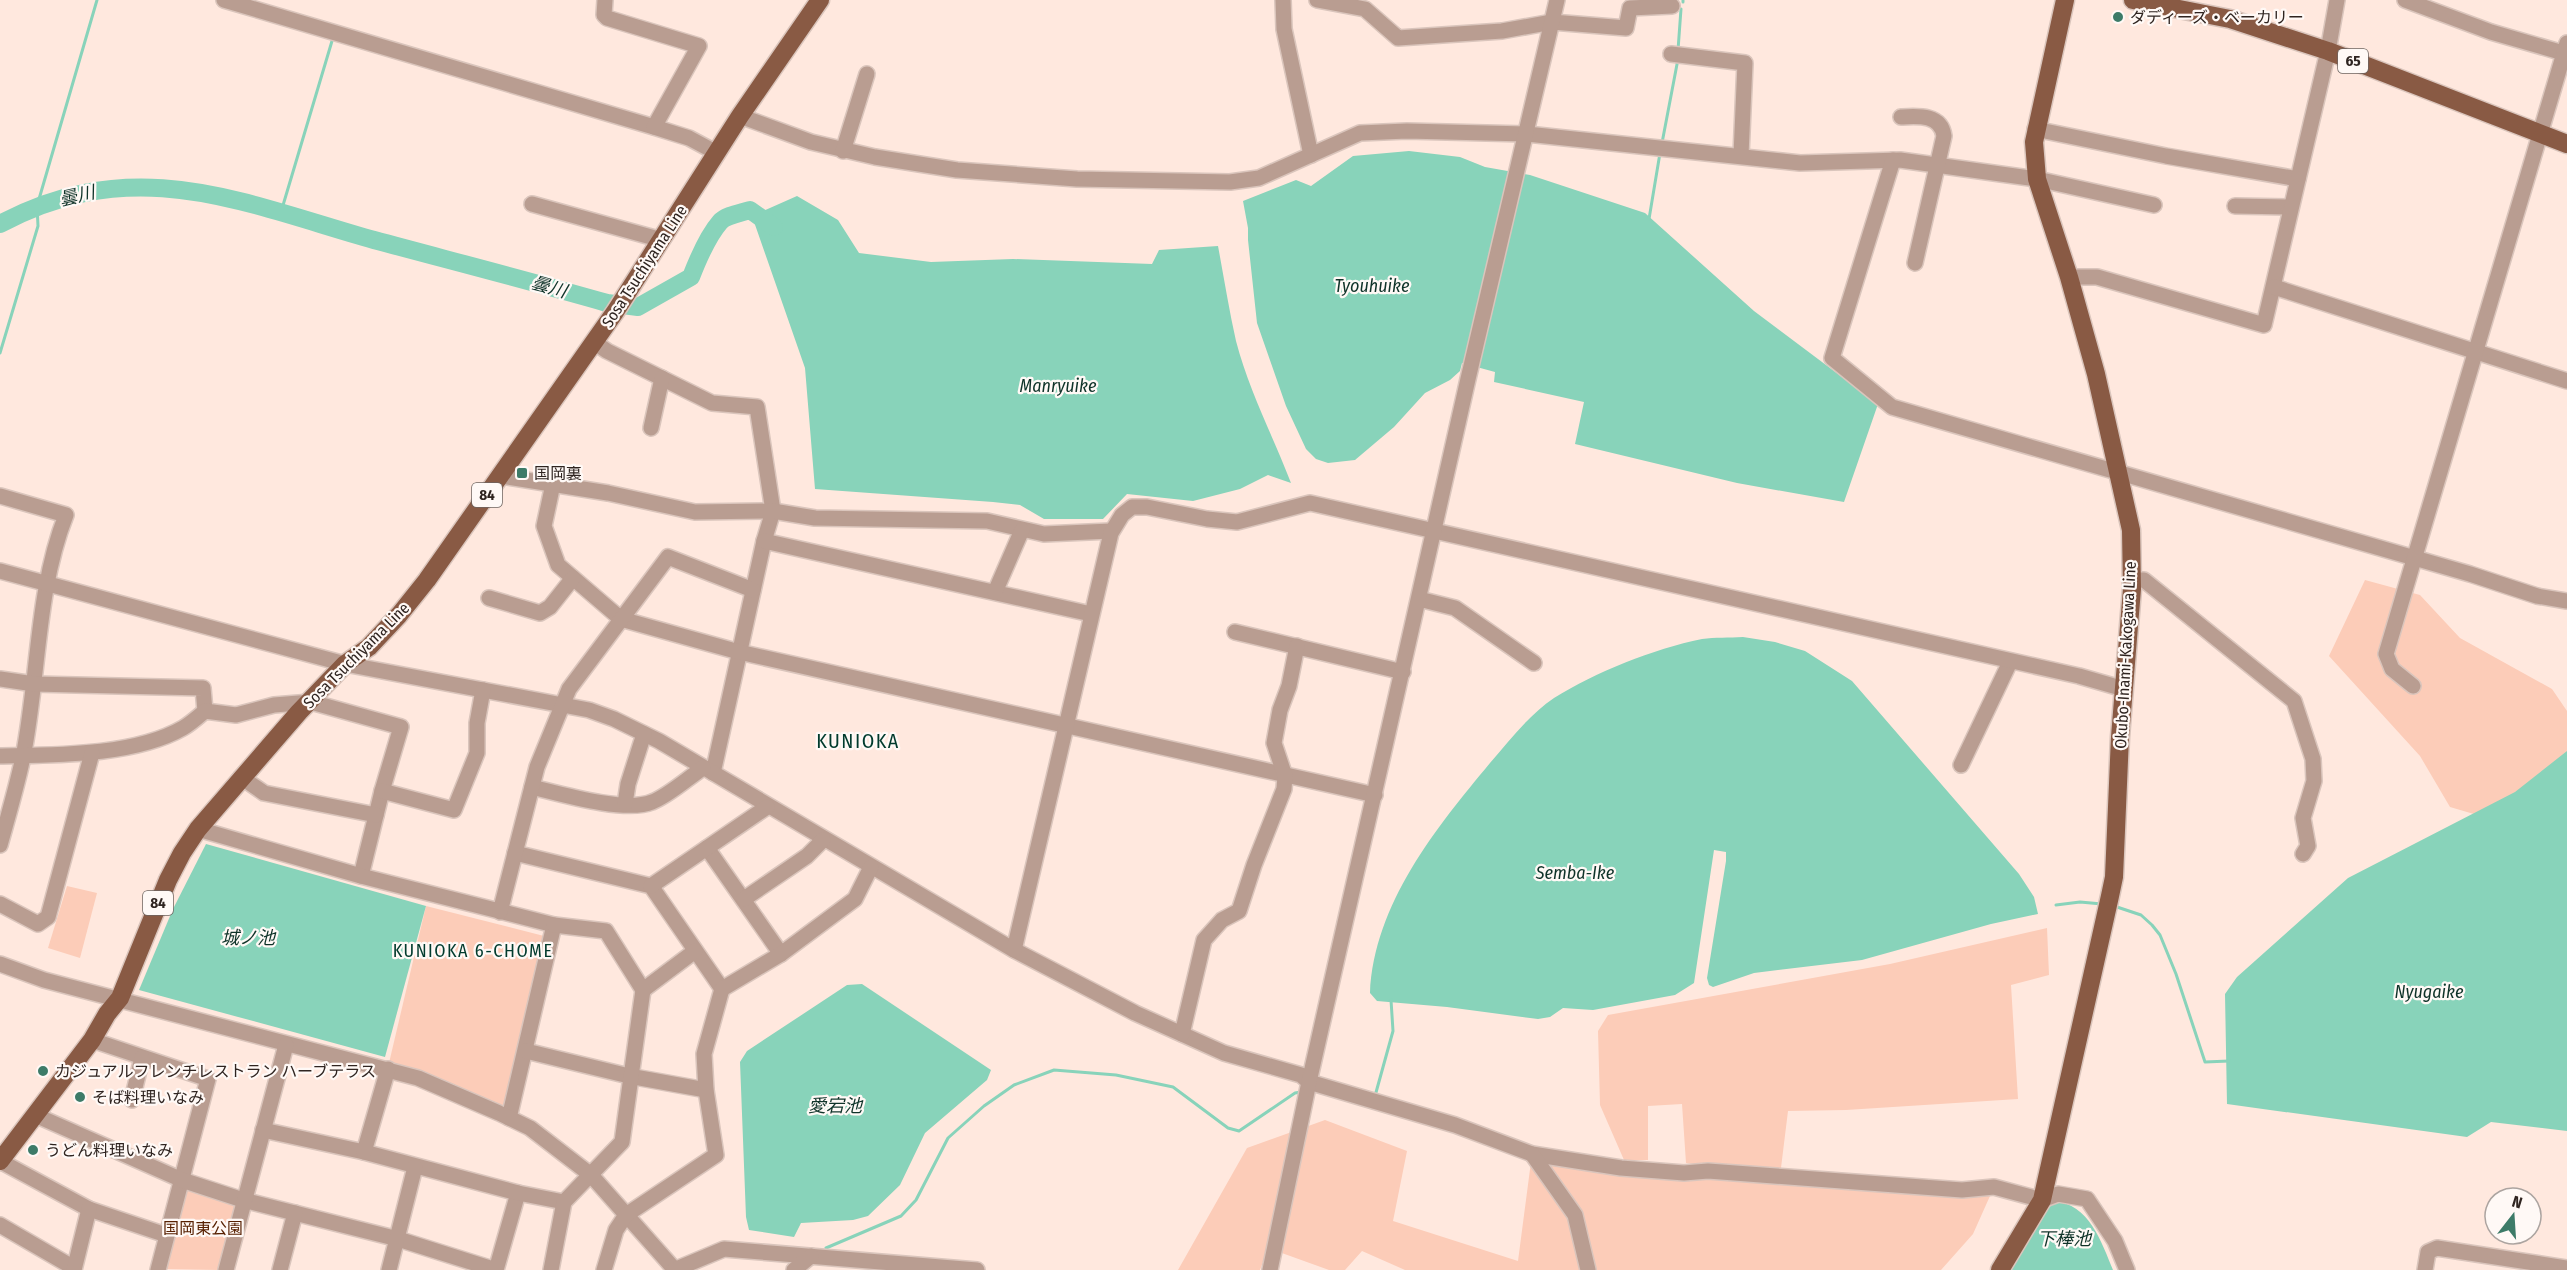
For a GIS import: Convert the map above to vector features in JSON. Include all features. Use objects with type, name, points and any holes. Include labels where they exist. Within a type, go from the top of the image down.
[{"type":"main road","name":"Sosa Tsuchiyama Line","points":[[0,1161],[92,1040],[107,1014],[120,998],[168,880],[198,829],[241,777],[345,664],[369,647],[427,580],[620,305],[740,116],[820,0]]},
{"type":"main road","name":"Okubo-Inami-Kakogawa Line","points":[[2000,1270],[2042,1200],[2114,877],[2132,580],[2131,530],[2119,474],[2069,277],[2037,179],[2035,129],[2065,0]]},
{"type":"main road","name":"65","points":[[2133,0],[2230,19],[2328,51],[2567,144]]},
{"type":"street","points":[[224,0],[654,127],[689,138],[717,153]]},
{"type":"street","points":[[605,0],[603,11],[607,18],[699,46],[654,127]]},
{"type":"street","points":[[1283,0],[1284,29],[1311,155]]},
{"type":"street","points":[[1317,0],[1365,9],[1398,38],[1502,31],[1552,22],[1626,28],[1630,8],[1672,6]]},
{"type":"street","points":[[1270,1270],[1308,1082],[1557,0]]},
{"type":"street","points":[[2069,277],[2097,277],[2264,326],[2328,51],[2337,0]]},
{"type":"street","points":[[2405,0],[2491,32],[2566,50],[2386,654],[2392,669],[2413,686]]},
{"type":"street","points":[[1671,54],[1745,63],[1742,155]]},
{"type":"street","points":[[843,151],[867,74]]},
{"type":"street","points":[[740,116],[843,151],[957,170],[1077,179],[1205,183],[1259,178],[1360,133],[1407,131],[1527,134],[1742,155],[1800,163],[1893,160],[1939,164],[2037,179],[2154,205]]},
{"type":"street","points":[[1901,117],[1920,116],[1934,119],[1944,135],[1915,263]]},
{"type":"street","points":[[2035,129],[2166,156],[2298,179]]},
{"type":"street","points":[[1893,160],[1832,358],[1892,407],[2414,558],[2537,597],[2567,601]]},
{"type":"street","points":[[532,204],[662,240]]},
{"type":"street","points":[[2235,206],[2291,207]]},
{"type":"street","points":[[2274,287],[2567,381]]},
{"type":"street","points":[[532,787],[589,802],[625,804],[652,802],[708,771],[773,511],[757,407],[712,403],[594,342]]},
{"type":"street","points":[[651,428],[662,378]]},
{"type":"street","points":[[501,476],[695,512],[773,511],[815,518],[987,521],[1044,534],[1111,531]]},
{"type":"street","points":[[553,484],[544,526],[558,565],[621,619],[739,652],[1375,795]]},
{"type":"street","points":[[0,496],[66,514],[60,530],[48,584],[23,756],[0,845]]},
{"type":"street","points":[[1014,950],[1111,531],[1122,515],[1132,507],[1147,507],[1207,519],[1237,522],[1310,503],[2079,676],[2124,689]]},
{"type":"street","points":[[995,592],[1022,530]]},
{"type":"street","points":[[764,541],[1091,614]]},
{"type":"street","points":[[500,912],[537,768],[569,689],[668,557],[753,590]]},
{"type":"street","points":[[0,571],[345,664],[563,704],[614,719],[644,734],[1014,950],[1224,1053],[1301,1075],[1308,1082],[1455,1125],[1532,1154],[1580,1163],[1684,1173],[1708,1171],[1962,1190],[1994,1187],[2042,1200],[2058,1194],[2088,1199],[2115,1241],[2127,1270]]},
{"type":"street","points":[[489,598],[540,612],[550,607],[573,578]]},
{"type":"street","points":[[2132,580],[2144,580],[2294,700],[2313,759],[2314,781],[2303,818],[2308,846],[2303,854]]},
{"type":"street","points":[[1419,599],[1455,608],[1534,663]]},
{"type":"street","points":[[1235,632],[1403,672]]},
{"type":"street","points":[[1182,1034],[1204,940],[1222,920],[1239,911],[1254,865],[1284,789],[1285,776],[1274,743],[1297,646]]},
{"type":"street","points":[[1961,765],[2010,662]]},
{"type":"street","points":[[0,679],[34,684],[203,688],[205,711]]},
{"type":"street","points":[[382,791],[454,810],[477,753],[477,723],[483,690]]},
{"type":"street","points":[[0,756],[92,753],[142,744],[182,728],[205,711],[236,715],[274,705],[311,702],[401,727],[361,876]]},
{"type":"street","points":[[625,804],[628,784],[644,734]]},
{"type":"street","points":[[0,904],[38,924],[48,917],[92,753]]},
{"type":"street","points":[[241,777],[264,793],[376,815]]},
{"type":"street","points":[[651,886],[767,807]]},
{"type":"street","points":[[198,829],[361,876],[554,926],[606,931],[643,990],[629,1076],[622,1142],[564,1202],[551,1270]]},
{"type":"street","points":[[744,899],[807,856],[823,840]]},
{"type":"street","points":[[707,848],[781,954]]},
{"type":"street","points":[[515,853],[651,886],[722,989]]},
{"type":"street","points":[[604,1270],[616,1230],[626,1215],[716,1155],[706,1090],[704,1054],[722,989],[781,954],[855,899],[871,867]]},
{"type":"street","points":[[509,1118],[554,926]]},
{"type":"street","points":[[643,990],[695,951]]},
{"type":"street","points":[[0,964],[44,980],[120,998],[286,1045],[418,1078],[509,1118],[548,1141],[591,1175],[674,1270],[724,1249],[977,1270]]},
{"type":"street","points":[[92,1040],[208,1079],[158,1270]]},
{"type":"street","points":[[226,1270],[286,1045]]},
{"type":"street","points":[[526,1051],[629,1076],[706,1090]]},
{"type":"street","points":[[132,1101],[142,1058]]},
{"type":"street","points":[[364,1152],[388,1070]]},
{"type":"street","points":[[35,1115],[182,1180],[243,1200],[398,1239],[496,1269],[518,1193]]},
{"type":"street","points":[[263,1130],[364,1152],[518,1193],[564,1202]]},
{"type":"street","points":[[1532,1154],[1575,1215],[1588,1270]]},
{"type":"street","points":[[0,1161],[89,1209],[166,1235]]},
{"type":"street","points":[[389,1270],[415,1167]]},
{"type":"street","points":[[0,1225],[74,1269],[89,1209]]},
{"type":"street","points":[[280,1270],[296,1213]]},
{"type":"street","points":[[2425,1270],[2428,1252],[2437,1248],[2567,1268]]},
{"type":"street","points":[[794,1270],[811,1256]]},
{"type":"green space","points":[[2365,580],[2420,595],[2460,638],[2552,689],[2567,711],[2567,773],[2484,817],[2450,807],[2420,756],[2329,656]]},
{"type":"green space","points":[[67,886],[97,893],[80,958],[48,948]]},
{"type":"green space","points":[[426,906],[544,936],[504,1108],[389,1063]]},
{"type":"green space","points":[[2047,928],[2049,975],[2011,985],[2018,1099],[1846,1110],[1788,1111],[1780,1176],[1994,1187],[1973,1234],[1941,1270],[1405,1270],[1362,1251],[1345,1270],[1329,1270],[1268,1248],[1260,1270],[1178,1270],[1247,1148],[1325,1120],[1407,1151],[1393,1221],[1518,1261],[1532,1154],[1776,1175],[1686,1163],[1682,1104],[1648,1106],[1648,1160],[1624,1160],[1600,1105],[1598,1031],[1608,1015],[1890,964]]},
{"type":"green space","name":"国岡東公園","points":[[186,1189],[237,1205],[218,1270],[165,1269]]},
{"type":"water","name":"Tyouhuike","points":[[1409,151],[1460,157],[1485,167],[1530,175],[1645,213],[1754,311],[1878,404],[1844,502],[1737,483],[1575,444],[1584,402],[1494,382],[1495,372],[1462,363],[1460,371],[1450,380],[1425,393],[1394,427],[1355,460],[1328,463],[1316,459],[1306,449],[1286,406],[1257,323],[1248,228],[1243,201],[1296,180],[1311,186],[1353,156]]},
{"type":"water","name":"Manryuike","points":[[797,196],[838,220],[859,253],[931,262],[1013,259],[1152,264],[1159,250],[1218,246],[1241,360],[1291,483],[1268,475],[1240,489],[1193,501],[1127,494],[1103,519],[1044,519],[1020,505],[815,489],[805,368],[752,216]]},
{"type":"water","name":"Semba-Ike","points":[[1743,637],[1775,642],[1805,651],[1852,681],[2019,874],[2034,897],[2038,914],[1991,924],[1862,960],[1754,973],[1713,987],[1709,985],[1707,978],[1726,861],[1726,852],[1714,850],[1694,983],[1675,995],[1593,1010],[1563,1008],[1550,1017],[1538,1019],[1447,1007],[1377,1001],[1370,993],[1374,960],[1395,898],[1429,841],[1449,814],[1528,720],[1554,698],[1625,662],[1683,643],[1712,638]]},
{"type":"water","name":"Nyugaike","points":[[2567,751],[2567,1131],[2491,1122],[2467,1137],[2227,1104],[2225,994],[2237,977],[2348,878],[2515,792]]},
{"type":"water","name":"城ノ池","points":[[206,844],[426,906],[385,1057],[139,990],[173,909]]},
{"type":"water","name":"愛宕池","points":[[862,984],[991,1070],[987,1080],[925,1133],[900,1185],[868,1216],[853,1220],[801,1223],[794,1237],[749,1230],[746,1217],[740,1062],[747,1051],[847,985]]},
{"type":"water","name":"下棒池","points":[[2053,1202],[2076,1208],[2084,1216],[2098,1236],[2113,1270],[2009,1270],[2031,1237],[2046,1205]]},
{"type":"waterway","points":[[0,353],[38,226],[37,206],[97,0]]},
{"type":"waterway","points":[[1678,50],[1681,9]]},
{"type":"waterway","points":[[281,212],[332,41]]},
{"type":"waterway","points":[[1662,143],[1678,59]]},
{"type":"waterway","points":[[1649,219],[1660,153]]},
{"type":"waterway","name":"曇川","points":[[0,224],[49,202],[97,191],[142,187],[187,191],[232,199],[278,211],[374,240],[607,303],[638,307],[691,277],[711,234],[726,218],[750,210],[774,227]]},
{"type":"waterway","points":[[2056,905],[2080,902],[2102,904]]},
{"type":"waterway","points":[[2114,906],[2141,915],[2160,935],[2176,974],[2205,1062],[2229,1061]]},
{"type":"waterway","points":[[1375,1096],[1393,1031],[1391,1000]]},
{"type":"waterway","points":[[826,1248],[901,1216],[916,1200],[948,1138],[984,1106],[1014,1085],[1054,1070],[1116,1075],[1173,1087],[1228,1128],[1239,1131],[1295,1093],[1301,1092]]},
{"type":"place","name":"ダディーズ・ベーカリー","points":[[2118,17]]},
{"type":"place","name":"国岡裏","points":[[522,473]]},
{"type":"place","name":"カジュアルフレンチレストラン ハーブテラス","points":[[43,1071]]},
{"type":"place","name":"そば料理いなみ","points":[[80,1097]]},
{"type":"place","name":"うどん料理いなみ","points":[[33,1150]]},
{"type":"district","name":"KUNIOKA","points":[[858,741]]},
{"type":"district","name":"KUNIOKA 6-CHOME","points":[[473,951]]}]
